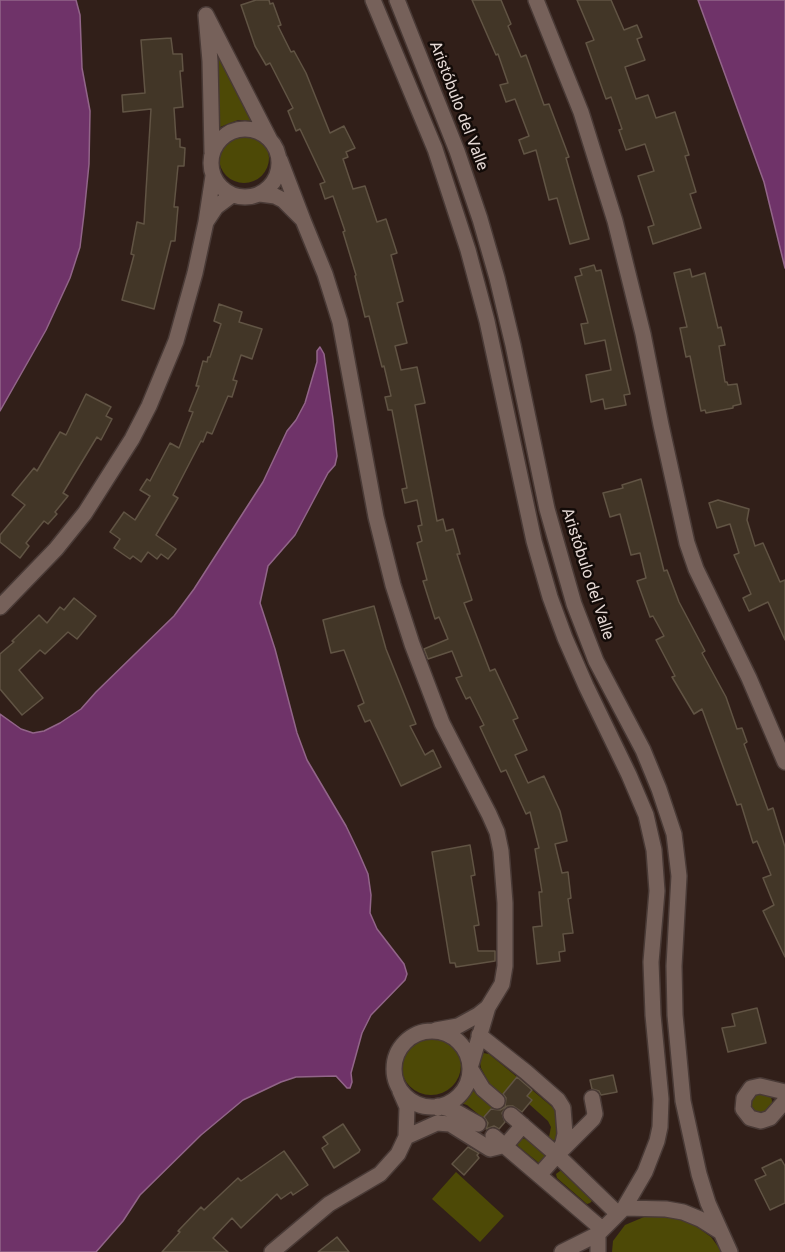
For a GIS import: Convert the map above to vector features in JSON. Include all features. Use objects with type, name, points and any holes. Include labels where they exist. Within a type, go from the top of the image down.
[{"type":"street","points":[[373,0],[435,150],[468,250],[489,332],[534,541],[550,597],[569,648],[646,815],[654,850],[657,891],[651,962],[653,1015],[661,1098],[660,1127],[653,1154],[645,1172],[621,1211],[600,1231],[562,1252]]},
{"type":"street","name":"Aristóbulo del Valle","points":[[396,0],[457,151],[491,258],[527,409],[547,509],[574,604],[596,661],[643,750],[674,834],[679,876],[674,966],[675,1015],[682,1091],[699,1174],[729,1252]]},
{"type":"street","points":[[536,0],[581,112],[615,221],[643,334],[687,543],[696,569],[749,678],[785,762]]},
{"type":"street","points":[[205,7],[274,147],[325,274],[340,322],[376,517],[396,595],[442,723],[489,814],[501,850],[505,893],[505,966],[502,984],[488,1007],[470,1068],[469,1079],[458,1097],[438,1106]]},
{"type":"street","points":[[0,607],[56,549],[85,513],[136,431],[176,341],[195,273],[213,176],[210,61],[205,7]]},
{"type":"street","points":[[213,152],[218,141],[238,129],[250,129],[261,133],[274,147],[278,173],[274,182],[260,194]]},
{"type":"street","points":[[213,176],[224,190],[232,195],[275,196],[283,200],[303,220]]},
{"type":"street","points":[[206,222],[216,207],[232,195]]},
{"type":"street","points":[[272,1252],[329,1204],[380,1174],[398,1154],[406,1137],[407,1107],[395,1077],[394,1065],[403,1044],[411,1036],[422,1032],[458,1026],[488,1007]]},
{"type":"street","points":[[434,1031],[455,1038],[463,1046],[470,1068],[483,1089],[497,1101]]},
{"type":"street","points":[[479,1035],[558,1100],[563,1107],[565,1134],[557,1155]]},
{"type":"street","points":[[785,1092],[755,1086],[747,1092],[744,1098],[744,1109],[750,1118],[761,1121],[770,1118],[785,1101]]},
{"type":"street","points":[[399,1088],[406,1097],[416,1103],[453,1110],[478,1124]]},
{"type":"street","points":[[540,1174],[593,1119],[595,1114],[592,1098]]},
{"type":"street","points":[[437,1123],[438,1106]]},
{"type":"street","points":[[406,1137],[437,1123],[450,1124],[487,1149],[499,1140],[517,1120],[621,1211],[666,1209],[683,1212],[719,1231]]},
{"type":"street","points":[[499,1140],[540,1174],[600,1231]]},
{"type":"street","points":[[598,1252],[600,1231]]},
{"type":"shaded area","points":[[0,0],[76,0],[80,15],[82,68],[90,111],[89,164],[80,247],[70,278],[46,330],[0,411]]},
{"type":"shaded area","points":[[698,0],[785,0],[785,268],[764,182]]},
{"type":"shaded area","points":[[215,45],[253,121],[238,120],[220,127],[217,125]]},
{"type":"shaded area","points":[[249,133],[262,140],[268,148],[268,168],[262,176],[254,182],[239,183],[226,176],[220,168],[219,153],[226,140],[234,134]]},
{"type":"shaded area","points":[[320,347],[324,354],[333,419],[337,456],[335,465],[328,473],[295,535],[268,566],[260,603],[275,649],[297,733],[307,760],[358,851],[368,874],[371,895],[370,913],[377,929],[404,964],[407,974],[405,980],[371,1015],[362,1033],[351,1073],[350,1088],[347,1088],[336,1076],[296,1077],[243,1100],[201,1135],[140,1195],[123,1221],[96,1252],[0,1252],[0,714],[21,729],[33,733],[44,731],[60,723],[81,709],[174,616],[263,482],[287,431],[305,403],[317,362],[317,351]]},
{"type":"shaded area","points":[[431,1035],[452,1044],[461,1065],[452,1086],[431,1095],[410,1086],[401,1065],[410,1044]]},
{"type":"shaded area","points":[[483,1053],[489,1054],[517,1077],[502,1096],[490,1085],[481,1068],[479,1057]]},
{"type":"shaded area","points":[[471,1089],[492,1107],[483,1118],[461,1103]]},
{"type":"shaded area","points":[[532,1090],[557,1111],[557,1140],[549,1137],[551,1127],[548,1121],[529,1104],[532,1100],[527,1096]]},
{"type":"shaded area","points":[[761,1091],[769,1094],[772,1102],[769,1110],[761,1113],[753,1110],[750,1102],[753,1094]]},
{"type":"shaded area","points":[[522,1138],[528,1140],[545,1156],[543,1163],[539,1163],[518,1146],[518,1141]]},
{"type":"shaded area","points":[[564,1171],[594,1199],[587,1204],[557,1178],[556,1174]]},
{"type":"shaded area","points":[[456,1172],[504,1216],[480,1242],[432,1199]]},
{"type":"shaded area","points":[[668,1214],[690,1222],[711,1237],[722,1252],[612,1252],[613,1241],[625,1225],[644,1217]]},
{"type":"building","points":[[256,0],[269,0],[270,4],[273,3],[281,25],[278,26],[291,52],[294,51],[306,73],[330,133],[344,126],[355,148],[346,152],[348,157],[343,159],[353,189],[365,186],[377,222],[386,219],[397,253],[391,255],[403,301],[397,303],[407,343],[395,346],[401,370],[417,367],[425,403],[415,405],[437,521],[443,519],[446,531],[453,529],[460,554],[457,554],[472,600],[464,603],[490,671],[495,669],[518,718],[513,720],[527,750],[515,755],[528,783],[544,776],[560,811],[567,841],[555,844],[562,873],[568,872],[571,898],[568,899],[573,933],[563,934],[565,951],[559,952],[560,961],[537,964],[533,927],[542,926],[539,892],[542,892],[535,849],[539,848],[530,812],[526,814],[506,770],[501,772],[480,727],[484,725],[470,697],[466,699],[456,678],[462,676],[452,651],[428,659],[424,649],[448,639],[439,617],[435,619],[423,581],[427,580],[417,543],[422,541],[418,526],[422,525],[417,500],[405,503],[402,489],[407,488],[392,410],[388,410],[385,397],[391,396],[384,366],[382,367],[369,316],[365,317],[356,275],[343,232],[345,231],[333,196],[325,199],[320,184],[325,182],[300,129],[296,131],[288,111],[293,108],[270,63],[266,65],[255,46],[241,5]]},
{"type":"building","points":[[472,0],[501,0],[511,24],[508,26],[521,57],[526,55],[544,105],[549,104],[569,157],[566,158],[589,239],[570,244],[557,198],[549,200],[536,150],[524,154],[519,140],[529,136],[515,99],[506,102],[500,85],[508,83],[498,54],[496,55]]},
{"type":"building","points":[[577,0],[611,0],[624,30],[637,25],[642,37],[637,39],[645,60],[625,67],[636,99],[648,95],[656,118],[675,112],[689,155],[685,156],[696,192],[690,194],[701,228],[653,244],[648,227],[654,225],[638,176],[654,171],[645,144],[626,150],[619,130],[622,129],[611,97],[606,99],[586,43],[594,40]]},
{"type":"building","points":[[171,38],[173,54],[182,54],[183,71],[180,71],[183,107],[174,108],[176,139],[180,139],[180,147],[185,148],[184,166],[178,166],[174,207],[178,207],[175,241],[171,241],[154,309],[122,300],[134,255],[131,254],[137,222],[144,224],[151,109],[123,112],[122,95],[145,93],[141,40]]},
{"type":"building","points":[[594,265],[596,271],[601,270],[630,394],[624,395],[626,405],[605,409],[603,399],[591,402],[586,375],[611,370],[605,340],[585,344],[581,324],[588,323],[575,277],[582,275],[580,269]]},
{"type":"building","points":[[690,269],[692,277],[705,273],[718,328],[721,327],[725,345],[719,346],[725,382],[728,385],[737,384],[741,404],[733,408],[706,413],[705,410],[701,411],[690,356],[686,357],[680,328],[687,327],[674,273]]},
{"type":"building","points":[[219,304],[242,312],[239,322],[262,329],[252,359],[241,355],[233,380],[237,381],[232,397],[228,396],[212,434],[207,432],[203,442],[201,441],[173,495],[178,498],[156,535],[176,549],[168,559],[161,554],[157,559],[148,552],[141,562],[133,556],[130,559],[114,548],[120,539],[110,532],[124,512],[135,520],[150,496],[140,490],[147,479],[150,481],[170,443],[179,448],[193,412],[189,411],[199,386],[196,386],[203,361],[207,362],[210,357],[221,324],[214,321]]},
{"type":"building","points":[[86,394],[111,407],[106,416],[112,419],[101,440],[97,437],[63,493],[68,496],[55,512],[57,514],[48,524],[44,521],[26,543],[29,546],[20,558],[0,542],[0,535],[25,505],[12,495],[34,468],[37,471],[60,432],[66,435]]},
{"type":"building","points":[[641,479],[664,571],[667,570],[679,602],[705,651],[702,653],[726,697],[737,729],[742,728],[747,742],[744,744],[768,810],[773,808],[785,847],[785,957],[763,911],[774,905],[763,878],[771,875],[757,841],[753,843],[741,804],[737,805],[702,709],[694,714],[672,677],[675,676],[656,640],[664,636],[653,616],[650,617],[637,581],[646,578],[640,553],[631,555],[620,514],[610,517],[603,493],[623,488],[622,485]]},
{"type":"building","points":[[718,500],[749,509],[747,520],[755,546],[763,543],[780,582],[785,580],[785,640],[768,602],[749,611],[743,598],[751,594],[734,555],[739,553],[730,524],[717,528],[709,503]]},
{"type":"building","points":[[74,598],[96,616],[77,639],[68,632],[45,654],[40,650],[19,670],[43,698],[22,715],[0,689],[0,654],[39,615],[47,623],[60,607],[64,610]]},
{"type":"building","points":[[374,606],[386,649],[416,724],[410,726],[425,755],[433,750],[441,767],[401,786],[370,720],[365,722],[358,706],[364,703],[344,650],[331,653],[323,620]]},
{"type":"building","points":[[470,845],[475,875],[471,876],[479,925],[474,926],[478,951],[495,951],[495,961],[456,967],[455,963],[450,963],[432,852]]},
{"type":"building","points":[[757,1008],[766,1043],[728,1052],[722,1028],[735,1026],[732,1014]]},
{"type":"building","points":[[613,1075],[617,1092],[601,1095],[599,1091],[592,1089],[590,1080]]},
{"type":"building","points":[[517,1077],[532,1090],[527,1096],[532,1100],[522,1112],[513,1106],[507,1106],[502,1113],[505,1122],[499,1129],[494,1126],[486,1129],[488,1123],[484,1117],[491,1109],[500,1110],[505,1107],[506,1098],[503,1094]]},
{"type":"building","points":[[343,1124],[360,1150],[334,1168],[322,1148],[328,1144],[323,1137]]},
{"type":"building","points":[[468,1147],[479,1153],[477,1155],[479,1158],[464,1175],[452,1164]]},
{"type":"building","points":[[284,1151],[308,1185],[293,1195],[291,1192],[281,1199],[277,1194],[241,1228],[232,1218],[213,1238],[228,1252],[162,1252],[201,1207],[204,1210],[238,1178],[241,1181]]},
{"type":"building","points":[[781,1159],[785,1166],[785,1203],[770,1210],[755,1180],[766,1175],[762,1168]]},
{"type":"building","points":[[337,1237],[349,1252],[318,1252]]}]
